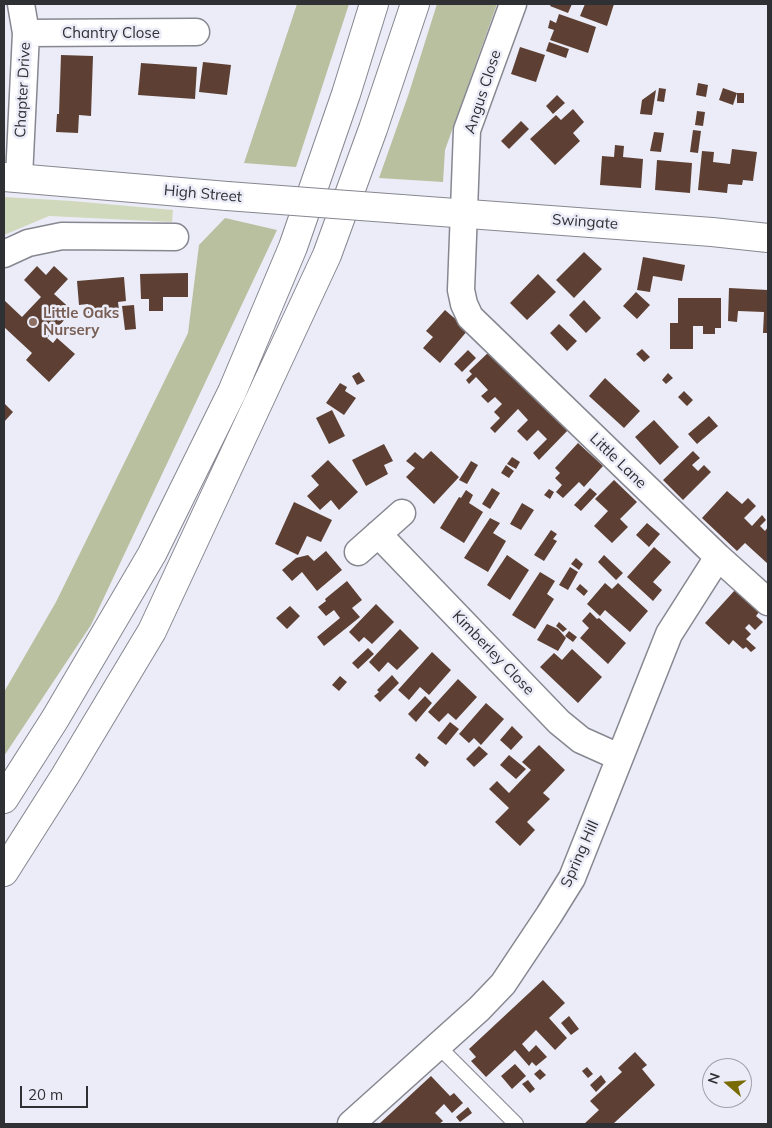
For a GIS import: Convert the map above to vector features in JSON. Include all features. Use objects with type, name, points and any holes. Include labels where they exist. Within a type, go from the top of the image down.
[{"type":"main road","points":[[4,799],[152,554],[232,392],[293,247],[346,94],[374,4]]},
{"type":"main road","points":[[4,872],[70,768],[152,632],[327,255],[373,129],[415,4]]},
{"type":"main road","name":"High Street","points":[[12,177],[402,209]]},
{"type":"main road","name":"Swingate","points":[[402,209],[712,232],[768,238]]},
{"type":"street","name":"Chapter Drive","points":[[12,177],[26,33],[21,4]]},
{"type":"street","name":"Angus Close","points":[[465,213],[467,130],[513,4]]},
{"type":"street","name":"Chantry Close","points":[[26,33],[196,32]]},
{"type":"street","name":"Little Lane","points":[[465,213],[461,290],[470,317]]},
{"type":"street","points":[[4,254],[28,243],[62,236],[175,237]]},
{"type":"street","name":"Little Lane","points":[[445,295],[718,557],[768,602]]},
{"type":"street","points":[[358,552],[402,514]]},
{"type":"street","name":"Kimberley Close","points":[[378,534],[559,722],[581,740],[619,757]]},
{"type":"street","name":"Spring Hill","points":[[351,1124],[479,1009],[503,984],[549,915],[572,878],[669,634],[718,557]]},
{"type":"lane","points":[[438,1046],[516,1124]]},
{"type":"green space","points":[[297,4],[349,4],[296,167],[244,163]]},
{"type":"green space","points":[[437,4],[497,4],[445,150],[443,182],[379,178],[408,96]]},
{"type":"green space","points":[[4,197],[173,210],[172,222],[49,216],[4,235]]},
{"type":"green space","points":[[225,218],[277,230],[91,625],[4,756],[4,692],[56,602],[188,333],[199,245]]},
{"type":"building","points":[[551,4],[572,4],[568,13],[550,6]]},
{"type":"building","points":[[585,4],[614,4],[607,26],[580,16]]},
{"type":"building","points":[[559,14],[596,27],[588,53],[550,40],[554,30],[548,28],[550,20],[556,23]]},
{"type":"building","points":[[549,42],[569,49],[566,58],[546,51]]},
{"type":"building","points":[[520,47],[545,55],[536,82],[511,74]]},
{"type":"building","points":[[61,55],[93,56],[91,116],[79,115],[78,133],[56,132],[57,114],[59,114]]},
{"type":"building","points":[[203,62],[231,65],[227,95],[199,92]]},
{"type":"building","points":[[141,63],[197,67],[195,99],[138,95]]},
{"type":"building","points":[[698,83],[708,85],[706,97],[696,95]]},
{"type":"building","points":[[659,88],[666,89],[664,102],[657,101]]},
{"type":"building","points":[[723,88],[737,93],[733,105],[719,100]]},
{"type":"building","points":[[656,90],[652,115],[640,114],[642,100]]},
{"type":"building","points":[[737,93],[744,93],[744,103],[737,103]]},
{"type":"building","points":[[557,95],[565,103],[553,114],[546,106]]},
{"type":"building","points":[[573,109],[584,122],[573,133],[580,141],[555,165],[530,139],[556,115],[561,120]]},
{"type":"building","points":[[697,111],[705,112],[703,126],[695,125]]},
{"type":"building","points":[[521,121],[529,129],[509,149],[501,141]]},
{"type":"building","points":[[693,130],[701,131],[698,153],[690,152]]},
{"type":"building","points":[[654,132],[664,133],[661,152],[650,151]]},
{"type":"building","points":[[615,145],[624,146],[623,157],[643,159],[641,188],[600,185],[602,156],[614,157]]},
{"type":"building","points":[[732,149],[757,152],[753,181],[743,180],[742,185],[728,184],[727,193],[698,190],[702,151],[714,152],[713,162],[730,164]]},
{"type":"building","points":[[657,160],[692,163],[690,193],[655,190]]},
{"type":"building","points":[[584,252],[602,269],[574,298],[556,280]]},
{"type":"building","points":[[643,257],[685,265],[682,281],[653,276],[650,292],[637,290]]},
{"type":"building","name":"Little Oaks Nursery","points":[[37,266],[46,275],[54,266],[68,279],[54,294],[73,311],[47,338],[53,343],[57,338],[75,354],[49,382],[26,360],[32,353],[4,327],[4,300],[22,317],[41,297],[24,280]]},
{"type":"building","points":[[188,273],[188,297],[163,297],[163,311],[149,311],[149,299],[141,299],[140,274]]},
{"type":"building","points":[[538,274],[556,292],[527,320],[510,303]]},
{"type":"building","points":[[124,277],[126,301],[118,302],[119,310],[88,313],[88,304],[79,305],[77,281]]},
{"type":"building","points":[[729,288],[768,290],[768,333],[763,333],[764,312],[738,311],[737,322],[728,321]]},
{"type":"building","points":[[636,292],[650,305],[637,319],[623,306]]},
{"type":"building","points":[[678,298],[721,298],[721,328],[715,328],[715,334],[703,334],[703,326],[693,326],[693,349],[670,349],[670,323],[678,323]]},
{"type":"building","points":[[584,300],[601,318],[586,333],[569,315]]},
{"type":"building","points":[[134,305],[136,329],[125,330],[122,306]]},
{"type":"building","points":[[445,310],[468,330],[440,363],[423,348],[433,337],[426,331]]},
{"type":"building","points":[[559,324],[577,341],[567,351],[550,333]]},
{"type":"building","points":[[642,349],[650,357],[644,362],[636,354]]},
{"type":"building","points":[[468,350],[476,358],[462,372],[454,364]]},
{"type":"building","points":[[491,350],[569,429],[539,460],[533,453],[547,439],[538,430],[527,441],[517,431],[528,420],[518,409],[495,433],[490,428],[500,418],[494,412],[502,404],[495,397],[488,403],[481,396],[488,390],[476,377],[469,384],[466,380],[472,374],[469,371]]},
{"type":"building","points":[[359,372],[365,381],[357,385],[352,376]]},
{"type":"building","points":[[668,373],[673,378],[666,384],[662,380]]},
{"type":"building","points":[[605,378],[640,411],[624,428],[589,396]]},
{"type":"building","points":[[340,383],[347,387],[345,391],[356,398],[344,415],[326,403]]},
{"type":"building","points":[[684,391],[693,400],[687,406],[678,397]]},
{"type":"building","points":[[4,403],[13,412],[4,422]]},
{"type":"building","points":[[332,410],[345,436],[329,444],[316,418]]},
{"type":"building","points":[[709,416],[718,426],[697,444],[688,434]]},
{"type":"building","points":[[654,420],[679,447],[660,465],[635,437]]},
{"type":"building","points":[[578,443],[603,466],[584,487],[579,482],[563,498],[556,492],[562,485],[555,478],[560,473],[555,468]]},
{"type":"building","points":[[384,444],[393,461],[384,465],[388,474],[366,486],[352,460]]},
{"type":"building","points":[[431,451],[459,477],[434,504],[406,477],[415,468],[406,461],[415,452],[423,459]]},
{"type":"building","points":[[693,451],[700,458],[692,465],[698,471],[704,465],[711,472],[683,500],[663,480]]},
{"type":"building","points":[[512,457],[520,462],[516,469],[507,464]]},
{"type":"building","points":[[328,460],[358,492],[339,510],[331,500],[320,510],[307,496],[319,485],[311,476]]},
{"type":"building","points":[[471,461],[478,465],[467,484],[459,480]]},
{"type":"building","points":[[506,465],[514,471],[509,478],[501,473]]},
{"type":"building","points":[[614,480],[637,502],[620,519],[628,527],[612,543],[594,526],[608,511],[595,499]]},
{"type":"building","points":[[492,488],[500,493],[490,509],[482,504]]},
{"type":"building","points":[[590,488],[597,494],[581,511],[574,505]]},
{"type":"building","points":[[549,489],[554,492],[550,499],[544,495]]},
{"type":"building","points":[[466,490],[473,495],[469,503],[483,512],[464,543],[440,528],[459,497],[461,498]]},
{"type":"building","points":[[727,491],[742,504],[748,498],[756,506],[744,518],[752,526],[762,515],[766,520],[760,526],[765,531],[768,527],[768,564],[745,543],[737,551],[702,518]]},
{"type":"building","points":[[294,502],[332,520],[321,542],[307,536],[298,555],[275,544]]},
{"type":"building","points":[[522,503],[534,510],[521,530],[510,524]]},
{"type":"building","points":[[490,518],[500,523],[493,533],[506,541],[488,572],[464,558]]},
{"type":"building","points":[[647,523],[660,534],[649,547],[636,535]]},
{"type":"building","points":[[551,530],[557,534],[553,539],[557,541],[544,561],[534,555]]},
{"type":"building","points":[[654,547],[671,562],[653,582],[662,590],[653,601],[627,577]]},
{"type":"building","points":[[326,551],[342,570],[317,591],[302,572],[292,581],[282,570],[296,558],[308,555],[314,561]]},
{"type":"building","points":[[507,555],[529,570],[510,600],[487,585]]},
{"type":"building","points":[[604,555],[623,573],[616,580],[598,562]]},
{"type":"building","points":[[576,558],[583,564],[579,570],[571,564]]},
{"type":"building","points":[[570,567],[578,572],[568,590],[559,585]]},
{"type":"building","points":[[540,572],[555,581],[547,594],[554,599],[535,629],[512,615]]},
{"type":"building","points":[[347,581],[362,600],[352,608],[360,617],[324,646],[317,637],[340,618],[334,610],[326,616],[318,607]]},
{"type":"building","points":[[605,583],[612,589],[618,583],[648,611],[630,632],[605,610],[600,616],[587,604]]},
{"type":"building","points":[[580,584],[588,591],[584,596],[576,589]]},
{"type":"building","points":[[735,590],[759,612],[756,616],[763,622],[755,630],[749,624],[745,628],[751,634],[746,639],[756,648],[751,652],[746,647],[743,649],[733,640],[729,645],[705,623]]},
{"type":"building","points":[[376,604],[394,622],[372,644],[364,637],[359,642],[349,632]]},
{"type":"building","points":[[290,606],[300,616],[287,629],[276,618]]},
{"type":"building","points":[[590,612],[626,643],[608,664],[580,638],[589,628],[582,621]]},
{"type":"building","points":[[559,622],[567,629],[563,632],[556,626]]},
{"type":"building","points":[[547,624],[558,629],[566,638],[558,651],[537,640]]},
{"type":"building","points":[[400,629],[419,648],[397,670],[388,662],[379,672],[369,662]]},
{"type":"building","points":[[569,631],[577,637],[573,642],[565,636]]},
{"type":"building","points":[[368,648],[374,654],[358,669],[352,663]]},
{"type":"building","points":[[572,649],[602,677],[578,703],[540,667],[554,653],[562,660]]},
{"type":"building","points":[[432,652],[451,670],[429,695],[420,687],[409,700],[398,690]]},
{"type":"building","points":[[392,675],[399,683],[380,702],[374,696],[379,692],[377,690]]},
{"type":"building","points":[[340,676],[347,682],[339,691],[332,685]]},
{"type":"building","points":[[458,679],[477,697],[456,720],[448,713],[439,722],[428,712]]},
{"type":"building","points":[[425,696],[432,703],[416,722],[408,714]]},
{"type":"building","points":[[486,703],[504,719],[481,745],[474,738],[469,743],[459,734]]},
{"type":"building","points":[[450,722],[459,729],[446,745],[437,738]]},
{"type":"building","points":[[512,726],[523,737],[511,750],[500,740]]},
{"type":"building","points":[[539,745],[565,770],[543,793],[550,799],[527,822],[535,830],[520,846],[495,822],[509,808],[489,789],[497,781],[509,793],[531,770],[522,762]]},
{"type":"building","points":[[479,746],[488,754],[474,767],[466,759]]},
{"type":"building","points":[[419,753],[429,762],[425,767],[415,758]]},
{"type":"building","points":[[509,755],[526,769],[516,779],[500,765]]},
{"type":"building","points":[[543,980],[565,1003],[549,1018],[567,1038],[555,1050],[536,1030],[522,1044],[529,1052],[536,1045],[547,1057],[536,1066],[532,1062],[529,1066],[515,1050],[486,1077],[471,1061],[476,1057],[469,1049]]},
{"type":"building","points":[[569,1016],[579,1029],[571,1035],[561,1023]]},
{"type":"building","points":[[635,1052],[647,1065],[642,1069],[655,1085],[613,1124],[584,1124],[599,1110],[590,1101],[622,1072],[618,1068]]},
{"type":"building","points":[[515,1064],[526,1076],[512,1089],[501,1076]]},
{"type":"building","points":[[587,1067],[593,1074],[588,1078],[582,1071]]},
{"type":"building","points":[[540,1069],[546,1075],[540,1080],[534,1074]]},
{"type":"building","points":[[601,1075],[606,1082],[596,1092],[590,1085]]},
{"type":"building","points":[[431,1076],[450,1096],[454,1093],[463,1103],[452,1113],[444,1104],[435,1113],[443,1121],[439,1124],[379,1124]]},
{"type":"building","points":[[528,1080],[535,1089],[530,1093],[522,1084]]},
{"type":"building","points":[[468,1107],[472,1113],[460,1122],[456,1117]]},
{"type":"place","name":"Little Oaks Nursery","points":[[33,322]]}]
